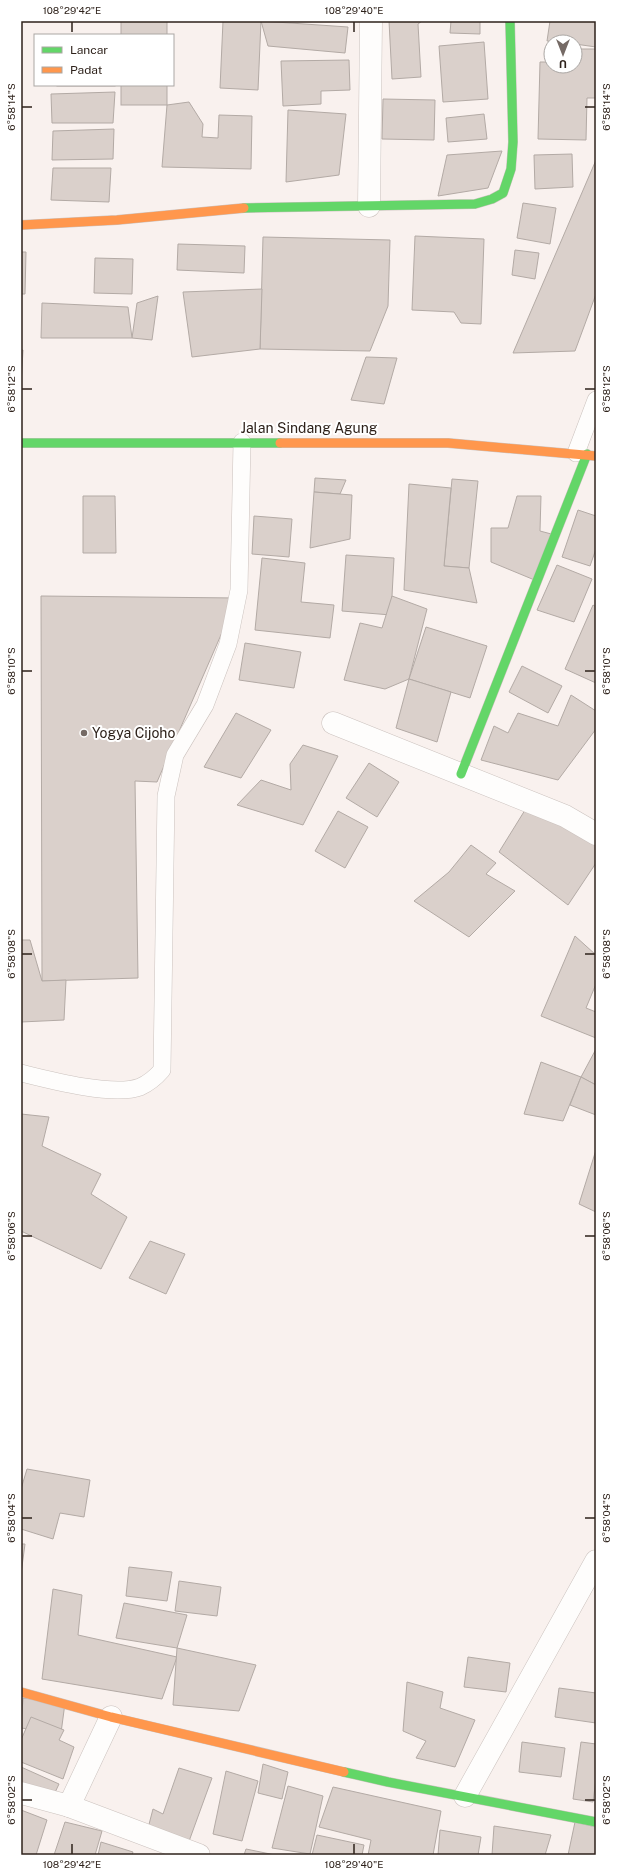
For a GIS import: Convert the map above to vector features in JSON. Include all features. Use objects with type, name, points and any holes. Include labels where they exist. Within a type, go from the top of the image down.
[{"type":"street","points":[[369,206],[372,21]]},
{"type":"street","points":[[21,225],[117,220],[235,208],[475,204],[492,199],[503,193],[511,169],[513,142],[510,21]]},
{"type":"street","name":"Jalan Sindang Agung","points":[[21,443],[448,443],[587,454]]},
{"type":"street","points":[[462,774],[587,454]]},
{"type":"street","points":[[332,723],[565,816],[596,834]]},
{"type":"street","points":[[465,1796],[596,1561]]},
{"type":"street","points":[[21,1692],[111,1717],[388,1782],[596,1822]]},
{"type":"street","points":[[69,1806],[111,1717]]},
{"type":"street","points":[[21,1793],[69,1806],[199,1855]]},
{"type":"lane","points":[[587,454],[596,400]]},
{"type":"lane","points":[[21,1073],[70,1086],[119,1089],[139,1087],[154,1079],[162,1070],[166,796],[175,755],[205,706],[228,644],[239,590],[242,442]]},
{"type":"building","points":[[121,21],[167,21],[167,34],[121,34]]},
{"type":"building","points":[[223,21],[261,21],[258,90],[220,88]]},
{"type":"building","points":[[261,21],[348,27],[345,53],[268,46]]},
{"type":"building","points":[[389,21],[422,21],[418,24],[421,77],[392,79]]},
{"type":"building","points":[[451,21],[480,21],[480,34],[450,33]]},
{"type":"building","points":[[550,21],[596,21],[596,47],[583,45],[583,34],[548,34]]},
{"type":"building","points":[[484,42],[488,99],[443,102],[439,46]]},
{"type":"building","points":[[583,49],[596,49],[596,98],[587,98],[586,140],[538,139],[540,62],[543,62],[543,74],[583,74]]},
{"type":"building","points":[[349,60],[350,90],[321,91],[321,104],[283,106],[281,61]]},
{"type":"building","points":[[121,86],[167,86],[167,105],[121,105]]},
{"type":"building","points":[[115,92],[113,123],[52,123],[51,94]]},
{"type":"building","points":[[383,99],[435,100],[434,140],[382,139]]},
{"type":"building","points":[[189,102],[203,124],[202,137],[218,138],[219,115],[252,116],[251,169],[162,167],[167,105]]},
{"type":"building","points":[[288,110],[346,114],[339,175],[286,182]]},
{"type":"building","points":[[484,114],[487,139],[448,142],[446,118]]},
{"type":"building","points":[[114,129],[113,159],[52,160],[53,131]]},
{"type":"building","points":[[502,151],[488,188],[438,196],[447,155]]},
{"type":"building","points":[[572,154],[573,187],[535,189],[534,155]]},
{"type":"building","points":[[596,160],[596,294],[575,351],[513,353]]},
{"type":"building","points":[[53,168],[111,168],[109,202],[51,200]]},
{"type":"building","points":[[523,203],[556,208],[550,244],[517,238]]},
{"type":"building","points":[[415,236],[484,239],[481,324],[461,323],[454,312],[412,310]]},
{"type":"building","points":[[263,237],[390,240],[388,306],[370,351],[260,349]]},
{"type":"building","points":[[178,244],[245,246],[244,273],[177,270]]},
{"type":"building","points":[[515,250],[539,253],[535,279],[512,275]]},
{"type":"building","points":[[21,252],[26,252],[25,294],[21,294]]},
{"type":"building","points":[[95,258],[133,259],[132,294],[94,293]]},
{"type":"building","points":[[262,289],[260,349],[192,357],[183,292]]},
{"type":"building","points":[[158,296],[152,340],[132,338],[137,303]]},
{"type":"building","points":[[42,303],[128,307],[132,338],[41,338]]},
{"type":"building","points":[[21,350],[23,350],[21,384]]},
{"type":"building","points":[[366,357],[397,358],[384,404],[351,400]]},
{"type":"building","points":[[315,478],[346,480],[340,494],[314,492]]},
{"type":"building","points":[[452,479],[478,481],[469,568],[444,566]]},
{"type":"building","points":[[409,484],[451,488],[444,566],[469,568],[477,603],[404,590]]},
{"type":"building","points":[[314,492],[352,495],[350,539],[310,548]]},
{"type":"building","points":[[83,496],[115,496],[116,553],[83,553]]},
{"type":"building","points":[[517,496],[541,496],[540,531],[555,535],[537,581],[491,562],[491,528],[508,528]]},
{"type":"building","points":[[578,510],[596,516],[596,549],[590,566],[562,557]]},
{"type":"building","points":[[254,516],[292,519],[289,557],[252,554]]},
{"type":"building","points":[[346,555],[394,558],[391,615],[342,611]]},
{"type":"building","points":[[262,558],[305,563],[301,602],[334,605],[330,638],[255,630]]},
{"type":"building","points":[[557,565],[592,579],[574,622],[537,610]]},
{"type":"building","points":[[41,596],[237,598],[157,782],[135,781],[138,978],[42,981]]},
{"type":"building","points":[[392,596],[427,609],[409,679],[385,689],[344,680],[360,623],[382,628]]},
{"type":"building","points":[[593,605],[596,607],[596,683],[565,669]]},
{"type":"building","points":[[426,627],[487,646],[470,698],[409,679]]},
{"type":"building","points":[[245,643],[301,652],[294,688],[239,680]]},
{"type":"building","points":[[522,666],[562,686],[548,713],[509,692]]},
{"type":"building","points":[[409,679],[451,692],[437,742],[396,728]]},
{"type":"building","points":[[571,695],[596,711],[596,729],[558,780],[481,760],[494,726],[508,733],[518,713],[558,726]]},
{"type":"building","points":[[236,713],[271,730],[241,778],[204,767]]},
{"type":"building","points":[[303,745],[338,756],[303,825],[237,805],[261,780],[291,790],[290,764]]},
{"type":"building","points":[[369,763],[399,782],[377,817],[346,798]]},
{"type":"building","points":[[530,802],[596,835],[596,863],[568,905],[499,852]]},
{"type":"building","points":[[338,811],[368,827],[345,868],[315,851]]},
{"type":"building","points":[[471,845],[496,863],[486,874],[515,891],[469,937],[414,901],[449,872]]},
{"type":"building","points":[[575,936],[596,955],[596,984],[586,1008],[596,1012],[596,1038],[541,1016]]},
{"type":"building","points":[[21,940],[30,940],[42,981],[66,980],[64,1020],[21,1022]]},
{"type":"building","points":[[596,1049],[596,1085],[581,1077]]},
{"type":"building","points":[[541,1062],[581,1077],[563,1121],[524,1114]]},
{"type":"building","points":[[581,1077],[596,1085],[596,1115],[570,1105]]},
{"type":"building","points":[[21,1114],[49,1117],[42,1146],[101,1174],[91,1194],[127,1217],[101,1269],[21,1231]]},
{"type":"building","points":[[596,1150],[596,1212],[579,1204]]},
{"type":"building","points":[[150,1241],[185,1254],[166,1294],[129,1278]]},
{"type":"building","points":[[27,1469],[90,1480],[84,1517],[60,1513],[53,1539],[21,1529],[21,1489]]},
{"type":"building","points":[[21,1544],[25,1544],[21,1574]]},
{"type":"building","points":[[129,1567],[172,1572],[167,1601],[126,1596]]},
{"type":"building","points":[[179,1581],[221,1587],[217,1616],[175,1611]]},
{"type":"building","points":[[53,1589],[82,1595],[78,1635],[177,1657],[162,1699],[42,1679]]},
{"type":"building","points":[[124,1603],[187,1615],[177,1648],[116,1638]]},
{"type":"building","points":[[177,1648],[256,1665],[239,1711],[173,1705]]},
{"type":"building","points":[[468,1657],[510,1663],[506,1692],[464,1687]]},
{"type":"building","points":[[407,1682],[443,1692],[440,1708],[475,1720],[455,1767],[416,1758],[426,1741],[403,1731]]},
{"type":"building","points":[[559,1688],[596,1693],[596,1723],[555,1717]]},
{"type":"building","points":[[23,1698],[65,1703],[61,1733],[21,1728]]},
{"type":"building","points":[[31,1717],[64,1730],[59,1740],[74,1747],[63,1779],[21,1762],[21,1740]]},
{"type":"building","points":[[522,1742],[565,1748],[561,1777],[519,1772]]},
{"type":"building","points":[[581,1742],[596,1744],[596,1779],[593,1802],[573,1799]]},
{"type":"building","points":[[263,1764],[288,1772],[282,1799],[258,1793]]},
{"type":"building","points":[[21,1767],[59,1784],[51,1801],[21,1792]]},
{"type":"building","points":[[179,1768],[212,1778],[188,1844],[147,1832],[153,1809],[163,1814]]},
{"type":"building","points":[[226,1771],[258,1781],[242,1841],[213,1834]]},
{"type":"building","points":[[288,1786],[323,1796],[310,1854],[272,1848]]},
{"type":"building","points":[[333,1787],[441,1811],[433,1855],[368,1855],[371,1840],[319,1827]]},
{"type":"building","points":[[21,1810],[47,1820],[36,1855],[21,1855]]},
{"type":"building","points":[[65,1822],[102,1831],[95,1855],[54,1855]]},
{"type":"building","points":[[575,1822],[596,1827],[596,1855],[568,1855]]},
{"type":"building","points":[[494,1826],[551,1835],[545,1855],[492,1855]]},
{"type":"building","points":[[440,1830],[481,1837],[478,1855],[438,1855]]},
{"type":"building","points":[[317,1835],[364,1845],[362,1855],[312,1855]]},
{"type":"building","points":[[101,1842],[133,1852],[132,1855],[98,1855]]},
{"type":"building","points":[[246,1849],[275,1855],[244,1855]]},
{"type":"traffic: fast","points":[[244,208],[475,204],[492,199],[503,193],[511,169],[513,142],[510,21]]},
{"type":"traffic: fast","points":[[21,443],[280,443]]},
{"type":"traffic: fast","points":[[461,774],[587,454]]},
{"type":"traffic: fast","points":[[344,1772],[388,1782],[596,1822]]},
{"type":"traffic: slow","points":[[21,225],[117,220],[244,208]]},
{"type":"traffic: slow","points":[[280,443],[448,443],[596,456]]},
{"type":"traffic: slow","points":[[21,1692],[111,1717],[344,1772]]},
{"type":"place","name":"Yogya Cijoho","points":[[84,733]]}]
